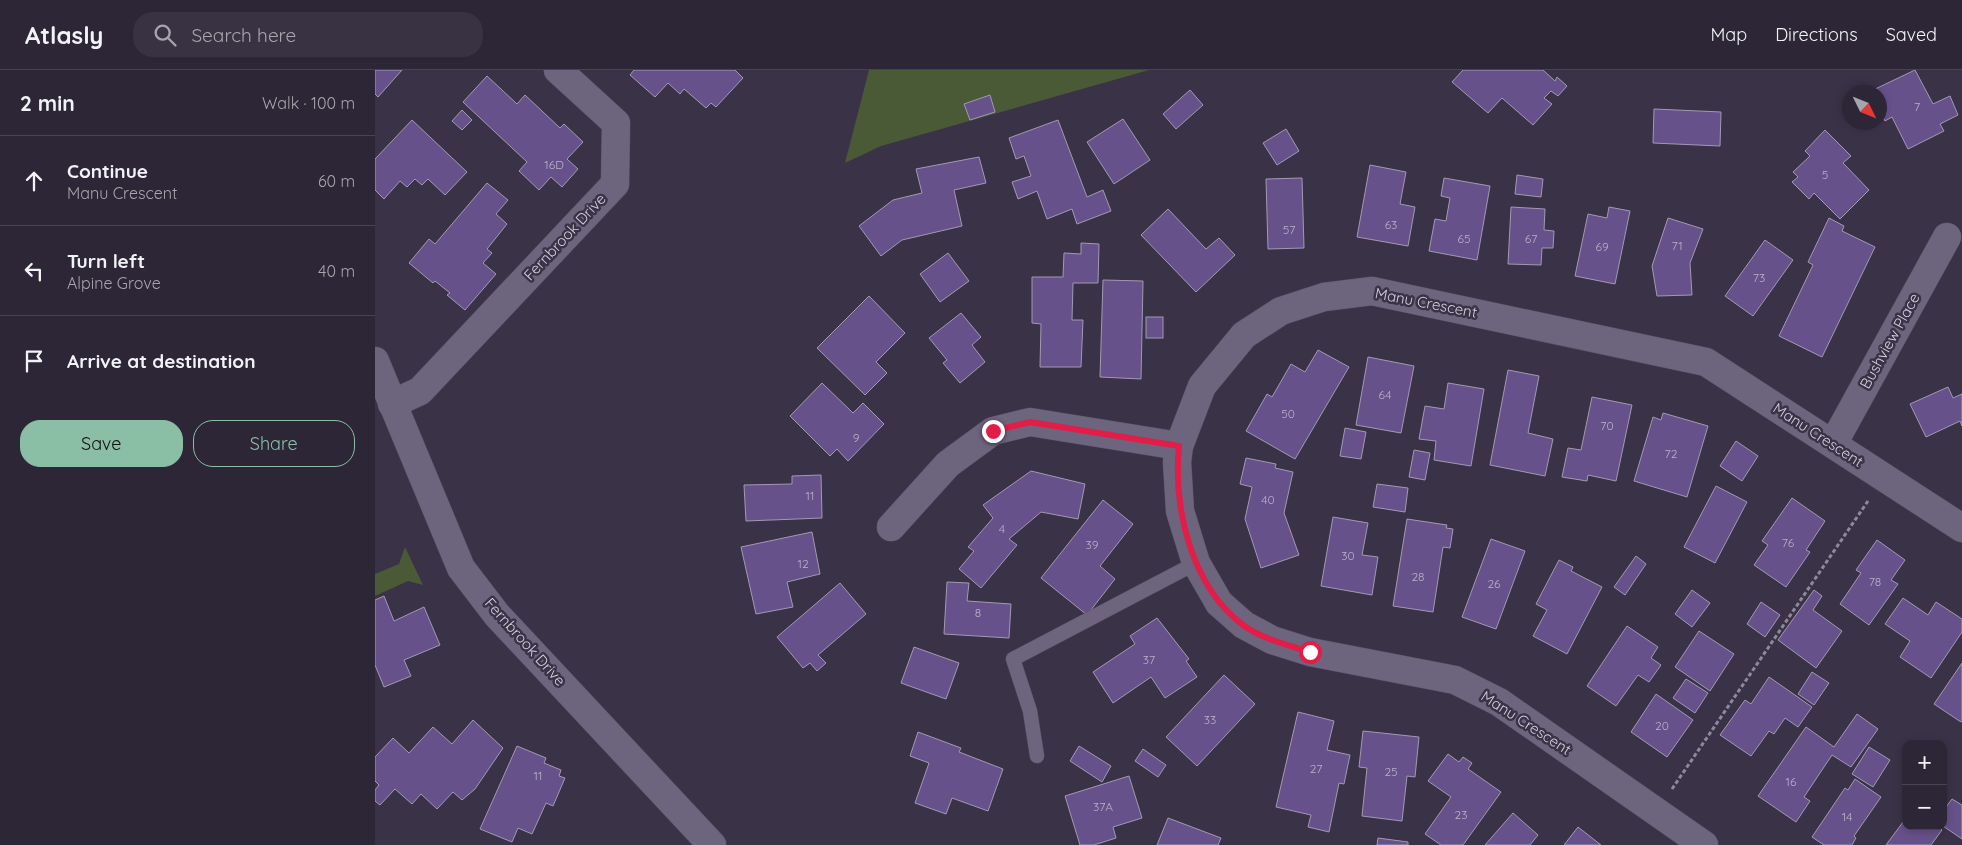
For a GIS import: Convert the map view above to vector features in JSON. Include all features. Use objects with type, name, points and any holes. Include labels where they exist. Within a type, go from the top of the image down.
[{"type":"street","name":"Fernbrook Drive","points":[[392,404],[420,391],[615,184],[616,123],[558,70]]},
{"type":"street","name":"Bushview Place","points":[[1833,444],[1947,237]]},
{"type":"street","name":"Manu Crescent","points":[[1705,845],[1499,702],[1455,680],[1310,652],[1272,640],[1244,625],[1219,603],[1196,564],[1180,511],[1177,462],[1179,446],[1202,386],[1244,335],[1281,311],[1324,297],[1371,291],[1706,362],[1962,528]]},
{"type":"street","name":"Fernbrook Drive","points":[[375,361],[461,568],[497,615],[712,845]]},
{"type":"street","points":[[891,527],[948,464],[993,431],[1030,422],[1179,446]]},
{"type":"lane","points":[[1037,756],[1030,711],[1013,659],[1196,564]]},
{"type":"path","points":[[1656,812],[1884,478]]},
{"type":"green space","points":[[869,70],[1149,70],[881,146],[845,163]]},
{"type":"green space","points":[[405,547],[423,585],[408,581],[375,596],[375,574],[399,564]]},
{"type":"building","points":[[375,70],[402,70],[378,97],[375,94]]},
{"type":"building","points":[[634,70],[735,70],[743,78],[716,107],[711,103],[706,108],[684,89],[680,94],[668,83],[655,97],[630,75]]},
{"type":"building","points":[[1463,70],[1543,70],[1555,81],[1557,77],[1567,86],[1558,96],[1551,91],[1544,98],[1552,104],[1533,125],[1502,98],[1488,113],[1452,82]]},
{"type":"building","points":[[1915,70],[1933,104],[1950,96],[1958,115],[1940,124],[1944,131],[1908,149],[1892,117],[1887,120],[1887,85],[1884,85]]},
{"type":"building","points":[[487,76],[517,104],[525,95],[560,128],[564,124],[583,142],[567,159],[578,169],[562,187],[551,177],[539,190],[519,171],[527,162],[463,102]]},
{"type":"building","points":[[1190,90],[1203,105],[1176,129],[1163,114]]},
{"type":"building","points":[[990,95],[995,112],[970,120],[964,104]]},
{"type":"building","points":[[1654,109],[1721,112],[1720,146],[1653,143]]},
{"type":"building","points":[[462,110],[472,120],[462,130],[452,121]]},
{"type":"building","points":[[1123,119],[1150,160],[1114,184],[1087,142]]},
{"type":"building","points":[[412,120],[467,172],[445,195],[428,179],[422,185],[415,179],[407,187],[400,181],[384,199],[375,190],[375,159]]},
{"type":"building","points":[[1058,120],[1087,197],[1103,190],[1111,211],[1077,224],[1072,209],[1047,219],[1037,191],[1018,199],[1012,182],[1031,176],[1024,156],[1016,159],[1009,138]]},
{"type":"building","points":[[1286,129],[1299,151],[1277,165],[1263,143]]},
{"type":"building","points":[[1825,130],[1851,156],[1843,163],[1869,190],[1840,219],[1814,193],[1809,199],[1792,182],[1798,177],[1793,172],[1810,156],[1805,151]]},
{"type":"building","points":[[979,157],[986,183],[954,190],[962,226],[902,240],[881,256],[859,226],[893,200],[922,193],[916,169]]},
{"type":"building","points":[[1370,165],[1406,172],[1400,204],[1415,207],[1408,246],[1357,237]]},
{"type":"building","points":[[1517,175],[1543,179],[1541,197],[1515,194]]},
{"type":"building","points":[[1302,178],[1304,248],[1268,249],[1266,179]]},
{"type":"building","points":[[1444,178],[1490,186],[1477,260],[1429,251],[1435,219],[1446,221],[1450,198],[1441,196]]},
{"type":"building","points":[[487,183],[508,200],[496,214],[507,224],[487,249],[492,253],[483,263],[496,274],[465,310],[447,295],[450,293],[435,281],[433,283],[409,263],[429,239],[435,244]]},
{"type":"building","points":[[1511,207],[1545,209],[1544,230],[1554,231],[1553,248],[1542,248],[1541,265],[1508,264]]},
{"type":"building","points":[[1609,207],[1630,211],[1615,284],[1575,276],[1588,214],[1607,218]]},
{"type":"building","points":[[1168,209],[1206,249],[1219,238],[1235,255],[1196,292],[1141,235]]},
{"type":"building","points":[[1668,218],[1703,229],[1690,263],[1692,295],[1657,296],[1652,266]]},
{"type":"building","points":[[1829,218],[1844,226],[1842,231],[1875,247],[1822,357],[1779,336],[1813,265],[1808,262]]},
{"type":"building","points":[[1765,240],[1793,260],[1753,316],[1725,296]]},
{"type":"building","points":[[1081,243],[1099,244],[1098,283],[1073,283],[1072,320],[1083,320],[1081,367],[1040,367],[1041,324],[1032,323],[1032,277],[1063,277],[1064,253],[1081,254]]},
{"type":"building","points":[[948,253],[969,281],[940,302],[920,274]]},
{"type":"building","points":[[1103,280],[1143,281],[1141,379],[1100,377]]},
{"type":"building","points":[[869,296],[905,333],[876,362],[887,373],[865,395],[817,348]]},
{"type":"building","points":[[961,313],[981,337],[972,345],[985,362],[960,383],[943,363],[947,360],[929,338]]},
{"type":"building","points":[[1146,317],[1163,317],[1163,338],[1146,338]]},
{"type":"building","points":[[1318,350],[1349,367],[1295,459],[1246,431],[1267,394],[1272,397],[1291,364],[1305,372]]},
{"type":"building","points":[[1368,357],[1414,366],[1401,433],[1356,425]]},
{"type":"building","points":[[1508,370],[1539,376],[1528,433],[1553,439],[1545,476],[1490,465]]},
{"type":"building","points":[[822,383],[853,413],[863,403],[884,424],[848,461],[837,449],[830,456],[790,416]]},
{"type":"building","points":[[1448,383],[1484,389],[1471,466],[1434,460],[1436,441],[1419,439],[1425,406],[1444,409]]},
{"type":"building","points":[[1948,387],[1953,398],[1962,394],[1962,426],[1960,421],[1926,437],[1910,404]]},
{"type":"building","points":[[1592,397],[1632,405],[1616,481],[1588,475],[1587,481],[1562,477],[1568,448],[1581,450]]},
{"type":"building","points":[[1663,413],[1708,426],[1687,497],[1634,481],[1653,417],[1661,420]]},
{"type":"building","points":[[1345,428],[1366,432],[1361,459],[1340,456]]},
{"type":"building","points":[[1736,441],[1758,456],[1742,481],[1720,466]]},
{"type":"building","points":[[1414,450],[1430,453],[1425,480],[1409,477]]},
{"type":"building","points":[[1246,458],[1276,464],[1275,468],[1293,472],[1284,513],[1299,555],[1261,568],[1245,519],[1252,487],[1240,484]]},
{"type":"building","points":[[1031,471],[1085,484],[1078,519],[1041,512],[1009,539],[1017,545],[981,588],[959,569],[974,551],[968,547],[993,518],[983,505]]},
{"type":"building","points":[[821,475],[822,518],[746,521],[744,485],[792,484],[792,476]]},
{"type":"building","points":[[1377,484],[1408,488],[1405,512],[1373,507]]},
{"type":"building","points":[[1716,486],[1747,502],[1715,563],[1684,547]]},
{"type":"building","points":[[1792,498],[1825,521],[1806,550],[1810,552],[1786,587],[1754,565],[1768,545],[1762,541]]},
{"type":"building","points":[[1103,500],[1133,524],[1100,566],[1115,579],[1087,615],[1041,578]]},
{"type":"building","points":[[1333,517],[1368,523],[1362,555],[1378,557],[1372,595],[1321,586]]},
{"type":"building","points":[[1407,519],[1447,525],[1446,528],[1453,529],[1450,548],[1443,547],[1433,612],[1393,606]]},
{"type":"building","points":[[812,532],[820,574],[787,582],[793,607],[756,614],[741,547]]},
{"type":"building","points":[[1491,539],[1525,551],[1496,629],[1462,617]]},
{"type":"building","points":[[1877,540],[1905,560],[1891,580],[1898,584],[1869,625],[1840,604],[1861,573],[1856,570]]},
{"type":"building","points":[[1636,556],[1646,564],[1625,595],[1614,587]]},
{"type":"building","points":[[1559,560],[1573,567],[1571,571],[1602,587],[1567,654],[1533,636],[1547,610],[1536,604]]},
{"type":"building","points":[[947,582],[969,583],[967,601],[1011,604],[1009,638],[944,634]]},
{"type":"building","points":[[840,583],[866,614],[818,655],[826,663],[817,671],[810,663],[803,668],[777,637]]},
{"type":"building","points":[[1692,590],[1710,603],[1692,627],[1675,614]]},
{"type":"building","points":[[1814,590],[1822,596],[1813,610],[1842,631],[1816,668],[1778,640]]},
{"type":"building","points":[[384,596],[394,621],[424,607],[440,645],[404,660],[411,676],[384,687],[375,665],[375,600]]},
{"type":"building","points":[[1903,598],[1928,615],[1936,602],[1962,619],[1962,632],[1931,678],[1900,657],[1910,641],[1885,624]]},
{"type":"building","points":[[1761,602],[1780,615],[1765,637],[1747,624]]},
{"type":"building","points":[[1157,618],[1189,659],[1186,661],[1197,677],[1165,698],[1151,677],[1113,703],[1093,672],[1135,644],[1130,636]]},
{"type":"building","points":[[1627,626],[1658,647],[1651,658],[1661,665],[1649,682],[1638,675],[1616,706],[1587,686]]},
{"type":"building","points":[[1699,631],[1734,654],[1710,691],[1675,667]]},
{"type":"building","points":[[914,647],[959,663],[946,699],[901,683]]},
{"type":"building","points":[[1962,663],[1962,720],[1961,722],[1934,704]]},
{"type":"building","points":[[1812,672],[1829,683],[1814,705],[1798,694]]},
{"type":"building","points":[[1224,675],[1255,704],[1197,766],[1166,737]]},
{"type":"building","points":[[1769,677],[1812,707],[1798,727],[1785,718],[1774,734],[1769,731],[1751,756],[1720,735],[1745,700],[1751,704]]},
{"type":"building","points":[[1686,679],[1708,693],[1695,713],[1673,698]]},
{"type":"building","points":[[1656,694],[1693,720],[1667,757],[1631,732]]},
{"type":"building","points":[[1298,712],[1334,721],[1327,750],[1350,755],[1344,784],[1339,783],[1329,832],[1308,827],[1311,815],[1276,807]]},
{"type":"building","points":[[1857,714],[1878,729],[1851,767],[1832,755],[1804,797],[1810,801],[1796,822],[1758,796],[1806,727],[1834,747]]},
{"type":"building","points":[[473,720],[503,748],[475,789],[462,800],[453,792],[437,809],[421,794],[412,804],[395,789],[380,805],[375,801],[375,790],[379,785],[375,781],[375,757],[393,738],[409,753],[433,727],[452,744]]},
{"type":"building","points":[[1363,731],[1419,737],[1415,777],[1407,776],[1402,821],[1362,816],[1367,768],[1359,767]]},
{"type":"building","points":[[918,732],[961,748],[959,752],[1003,769],[988,811],[952,798],[946,814],[915,803],[929,763],[910,756]]},
{"type":"building","points":[[517,746],[546,758],[544,763],[561,770],[559,776],[565,778],[553,806],[546,803],[532,834],[518,828],[512,842],[480,829]]},
{"type":"building","points":[[1079,746],[1111,766],[1102,782],[1070,761]]},
{"type":"building","points":[[1869,747],[1890,760],[1873,787],[1852,774]]},
{"type":"building","points":[[1143,749],[1166,765],[1158,777],[1135,761]]},
{"type":"building","points":[[1448,754],[1459,762],[1463,757],[1472,763],[1468,769],[1501,792],[1463,845],[1441,845],[1425,834],[1451,797],[1428,781]]},
{"type":"building","points":[[1129,776],[1142,818],[1113,827],[1116,838],[1094,845],[1080,845],[1065,796]]},
{"type":"building","points":[[1855,779],[1881,797],[1854,836],[1856,838],[1852,845],[1824,845],[1812,837],[1845,788],[1848,790]]},
{"type":"building","points":[[1952,799],[1962,805],[1962,839],[1947,829],[1947,806]]},
{"type":"building","points":[[1513,813],[1538,835],[1530,845],[1485,845]]},
{"type":"building","points":[[1168,818],[1221,838],[1218,845],[1157,845]]},
{"type":"building","points":[[1902,823],[1902,830],[1942,830],[1931,845],[1886,845]]},
{"type":"building","points":[[1578,827],[1601,845],[1564,845]]},
{"type":"building","points":[[1378,838],[1408,842],[1408,845],[1377,845]]},
{"type":"route","points":[[993,431],[1030,422],[1179,446],[1177,462],[1180,511],[1196,564],[1219,603],[1244,625],[1272,640],[1310,652]]}]
